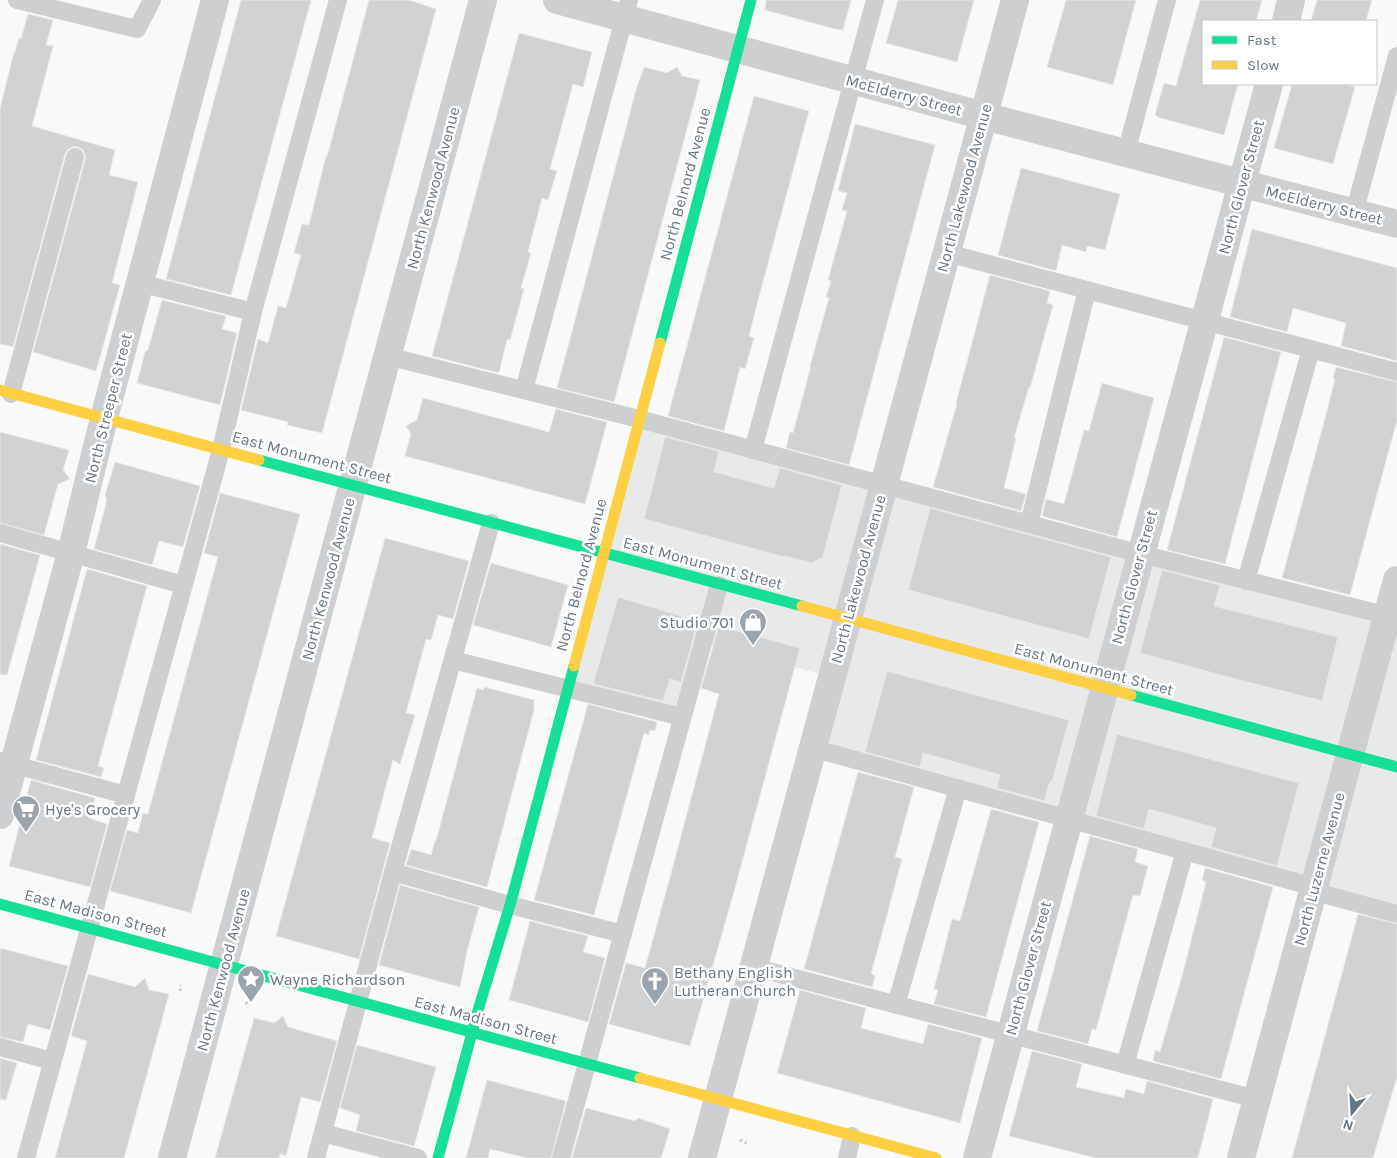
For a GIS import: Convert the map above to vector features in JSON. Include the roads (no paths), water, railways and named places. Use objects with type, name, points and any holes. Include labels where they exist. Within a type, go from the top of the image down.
[{"type":"main road","name":"North Belnord Avenue","points":[[438,1158],[472,1033],[510,905],[751,0]]},
{"type":"main road","name":"East Monument Street","points":[[6,392],[1397,767]]},
{"type":"main road","name":"East Madison Street","points":[[0,904],[936,1158]]},
{"type":"street","name":"North Streeper Street","points":[[0,816],[7,763],[71,553],[104,418],[215,0]]},
{"type":"street","name":"North Kenwood Avenue","points":[[172,1158],[483,0]]},
{"type":"street","name":"McElderry Street","points":[[556,0],[627,9],[738,49],[984,116],[1397,224]]},
{"type":"street","name":"North Lakewood Avenue","points":[[702,1158],[1015,0]]},
{"type":"street","points":[[1286,20],[1292,0]]},
{"type":"street","name":"North Glover Street","points":[[976,1158],[1269,85]]},
{"type":"street","name":"North Luzerne Avenue","points":[[1241,1158],[1349,755],[1392,617],[1397,580]]},
{"type":"lane","points":[[17,0],[137,29],[152,0]]},
{"type":"lane","points":[[26,1158],[221,450],[253,312],[338,0]]},
{"type":"lane","points":[[754,450],[875,0]]},
{"type":"lane","points":[[1126,152],[1167,0]]},
{"type":"lane","points":[[524,390],[627,9]]},
{"type":"lane","points":[[1354,213],[1397,56]]},
{"type":"lane","points":[[6,392],[75,157]]},
{"type":"lane","points":[[947,252],[1397,372]]},
{"type":"lane","points":[[140,282],[253,312]]},
{"type":"lane","points":[[1029,524],[1087,290]]},
{"type":"lane","points":[[1246,580],[1311,349]]},
{"type":"lane","points":[[387,356],[640,418],[1141,554],[1392,617]]},
{"type":"lane","points":[[316,1158],[357,1001],[491,523]]},
{"type":"lane","points":[[0,533],[183,585]]},
{"type":"lane","points":[[561,1158],[719,585]]},
{"type":"lane","points":[[453,660],[568,687],[682,717]]},
{"type":"lane","points":[[812,748],[1069,818],[1397,914]]},
{"type":"lane","points":[[7,763],[126,795]]},
{"type":"lane","points":[[896,1005],[958,788]]},
{"type":"lane","points":[[1125,1065],[1185,851]]},
{"type":"lane","points":[[393,872],[623,934]]},
{"type":"lane","points":[[753,967],[1256,1099]]},
{"type":"lane","points":[[0,1047],[52,1061]]},
{"type":"lane","points":[[323,1133],[418,1158]]},
{"type":"lane","points":[[847,1158],[852,1136]]},
{"type":"place","name":"Studio 701","points":[[753,646]]},
{"type":"place","name":"Hye's Grocery","points":[[26,833]]},
{"type":"place","name":"Wayne Richardson","points":[[251,1003]]},
{"type":"place","name":"Bethany English Lutheran Church","points":[[655,1005]]}]
